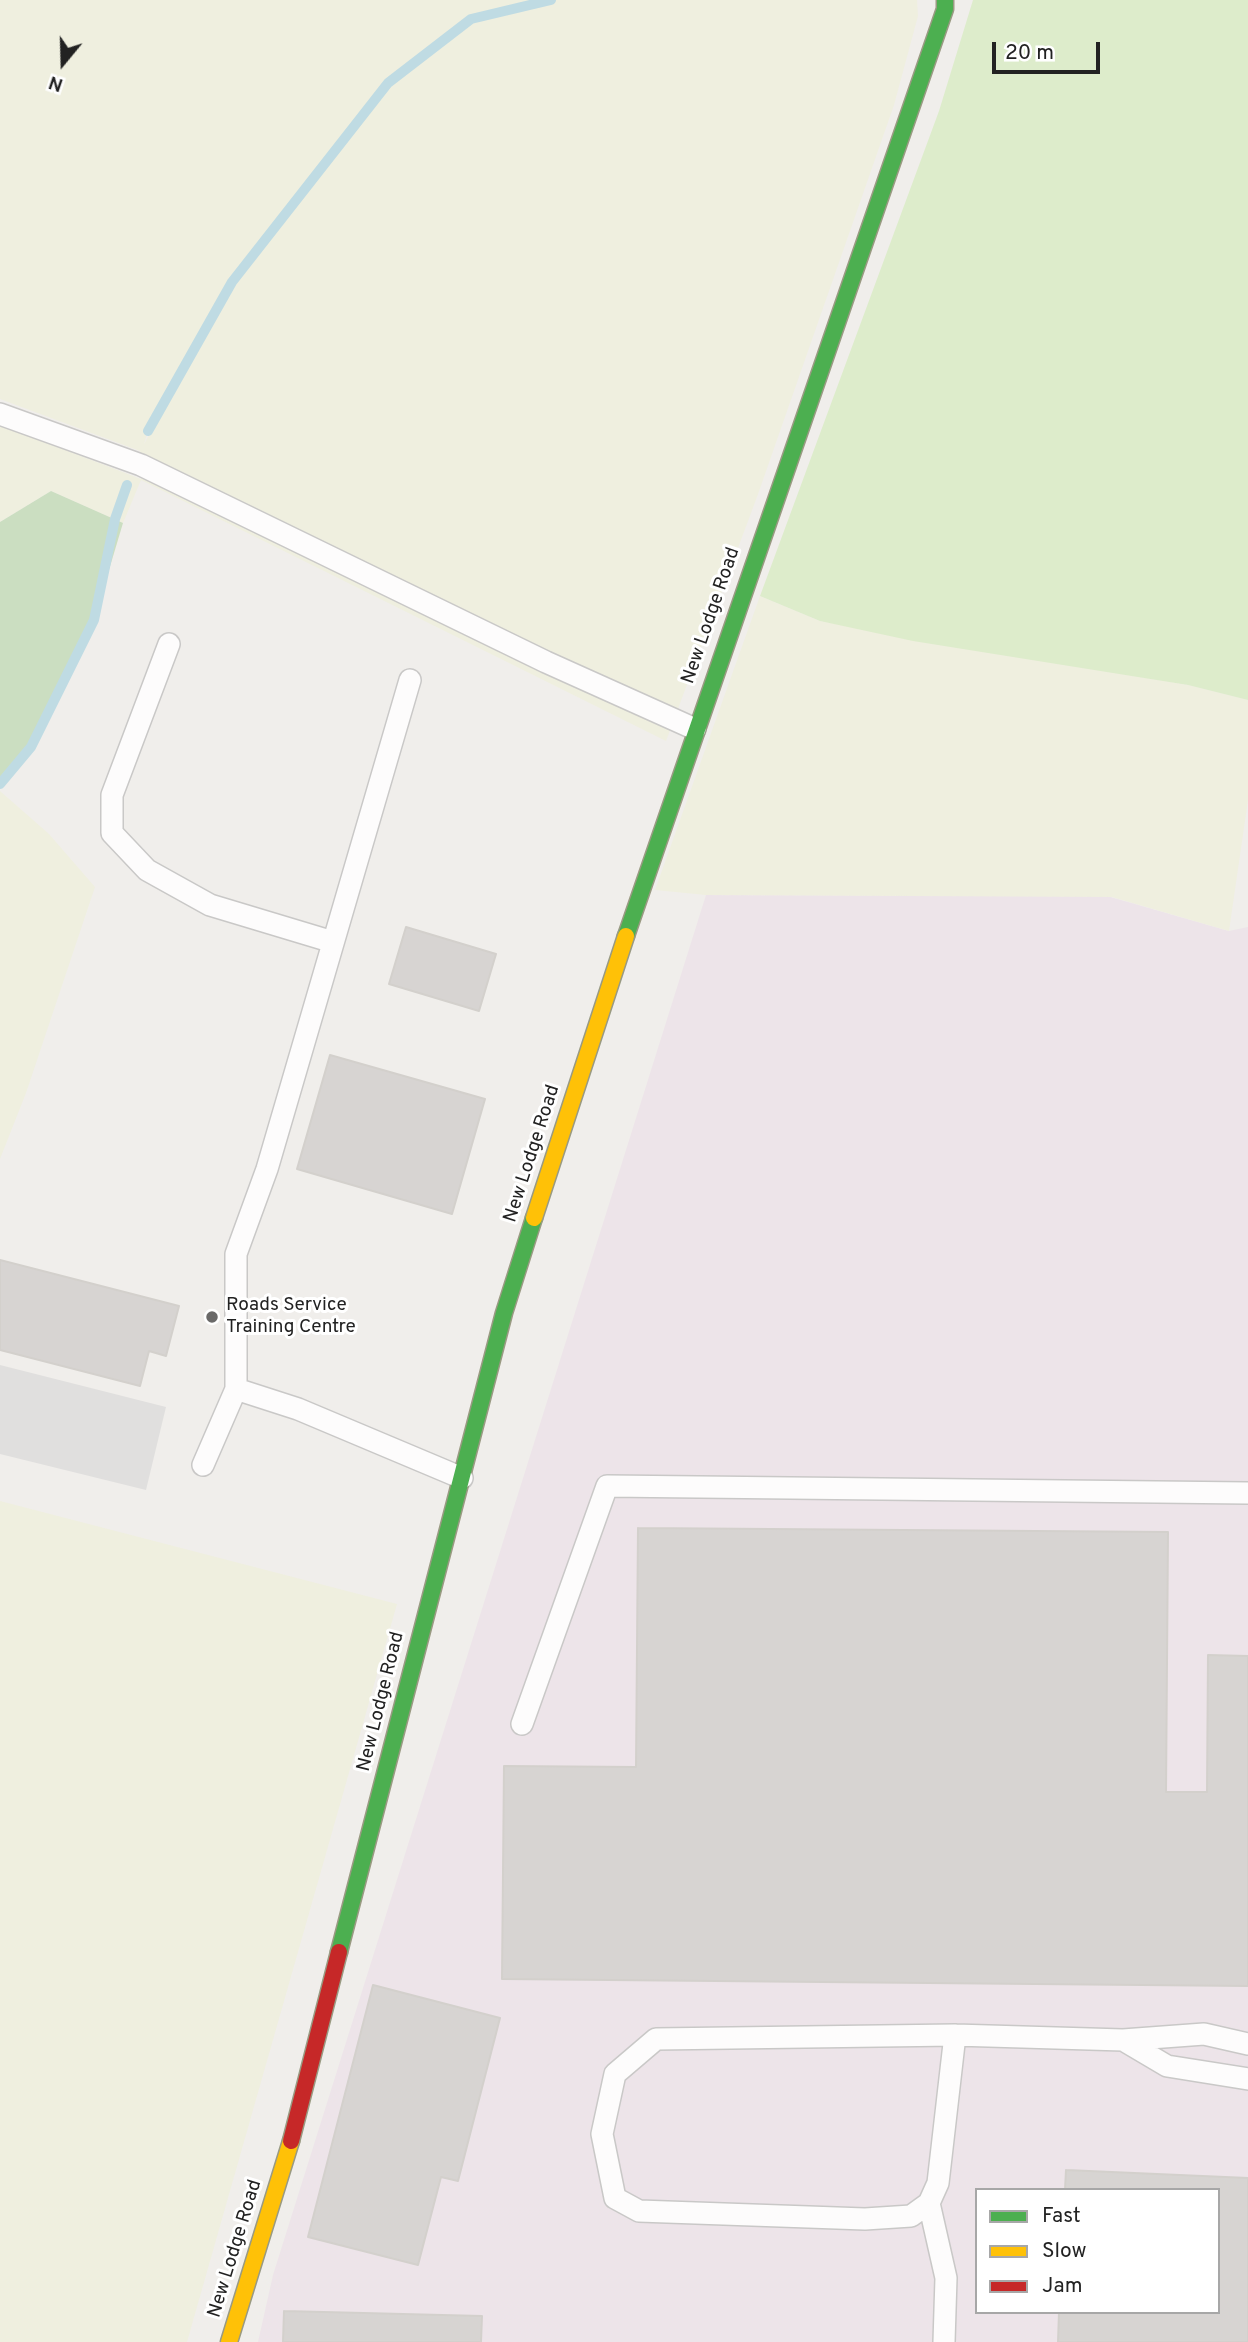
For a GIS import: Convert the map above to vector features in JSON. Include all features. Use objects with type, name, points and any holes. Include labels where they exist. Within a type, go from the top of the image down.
[{"type":"street","name":"New Lodge Road","points":[[229,2342],[283,2169],[504,1313],[695,729],[945,9],[944,0]]},
{"type":"lane","points":[[0,414],[141,465],[546,662],[695,729]]},
{"type":"lane","points":[[169,644],[112,794],[112,833],[146,870],[209,905],[333,942]]},
{"type":"lane","points":[[203,1465],[236,1389],[236,1254],[267,1169],[410,680]]},
{"type":"lane","points":[[236,1389],[298,1409],[462,1478]]},
{"type":"lane","points":[[522,1724],[607,1486],[1248,1493]]},
{"type":"lane","points":[[955,2035],[938,2183],[929,2203],[911,2216],[865,2218],[639,2211],[615,2198],[602,2134],[615,2074],[656,2039],[955,2035],[1123,2040],[1204,2034],[1248,2044]]},
{"type":"lane","points":[[1123,2040],[1167,2066],[1248,2079]]},
{"type":"lane","points":[[929,2203],[946,2278],[944,2342]]},
{"type":"shaded area","points":[[706,895],[1107,896],[1229,931],[1248,927],[1248,2342],[258,2342],[273,2275]]},
{"type":"shaded area","points":[[0,1365],[166,1407],[146,1490],[0,1454]]},
{"type":"green space","points":[[0,0],[917,0],[918,16],[894,105],[757,497],[666,741],[141,480],[123,523],[51,491],[0,522],[0,425],[141,479],[140,451],[0,399]],"holes":[[[392,82],[312,181],[388,83]],[[202,338],[144,444],[148,431]]]},
{"type":"green space","points":[[973,0],[1248,0],[1248,700],[1188,685],[913,641],[820,621],[760,596],[939,111]]},
{"type":"green space","points":[[51,491],[123,523],[94,620],[31,747],[0,784],[0,522]]},
{"type":"green space","points":[[760,596],[820,621],[1188,685],[1248,700],[1248,800],[1229,931],[1112,897],[706,895],[655,890]]},
{"type":"green space","points":[[0,791],[49,834],[95,887],[26,1093],[0,1159]]},
{"type":"green space","points":[[0,1501],[397,1604],[187,2342],[0,2342]]},
{"type":"building","points":[[406,927],[496,954],[479,1011],[389,984]]},
{"type":"building","points":[[330,1055],[485,1099],[452,1214],[297,1169]]},
{"type":"building","points":[[0,1260],[179,1306],[166,1356],[149,1351],[140,1386],[0,1350]]},
{"type":"building","points":[[638,1528],[1168,1532],[1166,1792],[1207,1792],[1208,1655],[1248,1656],[1248,1986],[502,1979],[504,1766],[636,1767]]},
{"type":"building","points":[[373,1985],[500,2018],[458,2181],[441,2177],[418,2265],[308,2237]]},
{"type":"building","points":[[1066,2170],[1248,2178],[1248,2342],[1058,2342],[1059,2314],[1220,2314],[1220,2188],[1065,2188]]},
{"type":"building","points":[[284,2311],[482,2316],[481,2342],[283,2342]]},
{"type":"waterway","points":[[148,431],[232,282],[388,83],[471,19],[551,0]]},
{"type":"waterway","points":[[0,784],[31,747],[94,620],[115,519],[127,485]]},
{"type":"traffic: fast","points":[[626,936],[945,9],[945,0]]},
{"type":"traffic: fast","points":[[339,1952],[504,1313],[534,1218]]},
{"type":"traffic: slow","points":[[534,1218],[626,936]]},
{"type":"traffic: slow","points":[[229,2342],[291,2141]]},
{"type":"traffic: jam","points":[[291,2141],[339,1952]]},
{"type":"place","name":"Roads Service Training Centre","points":[[212,1317]]}]
